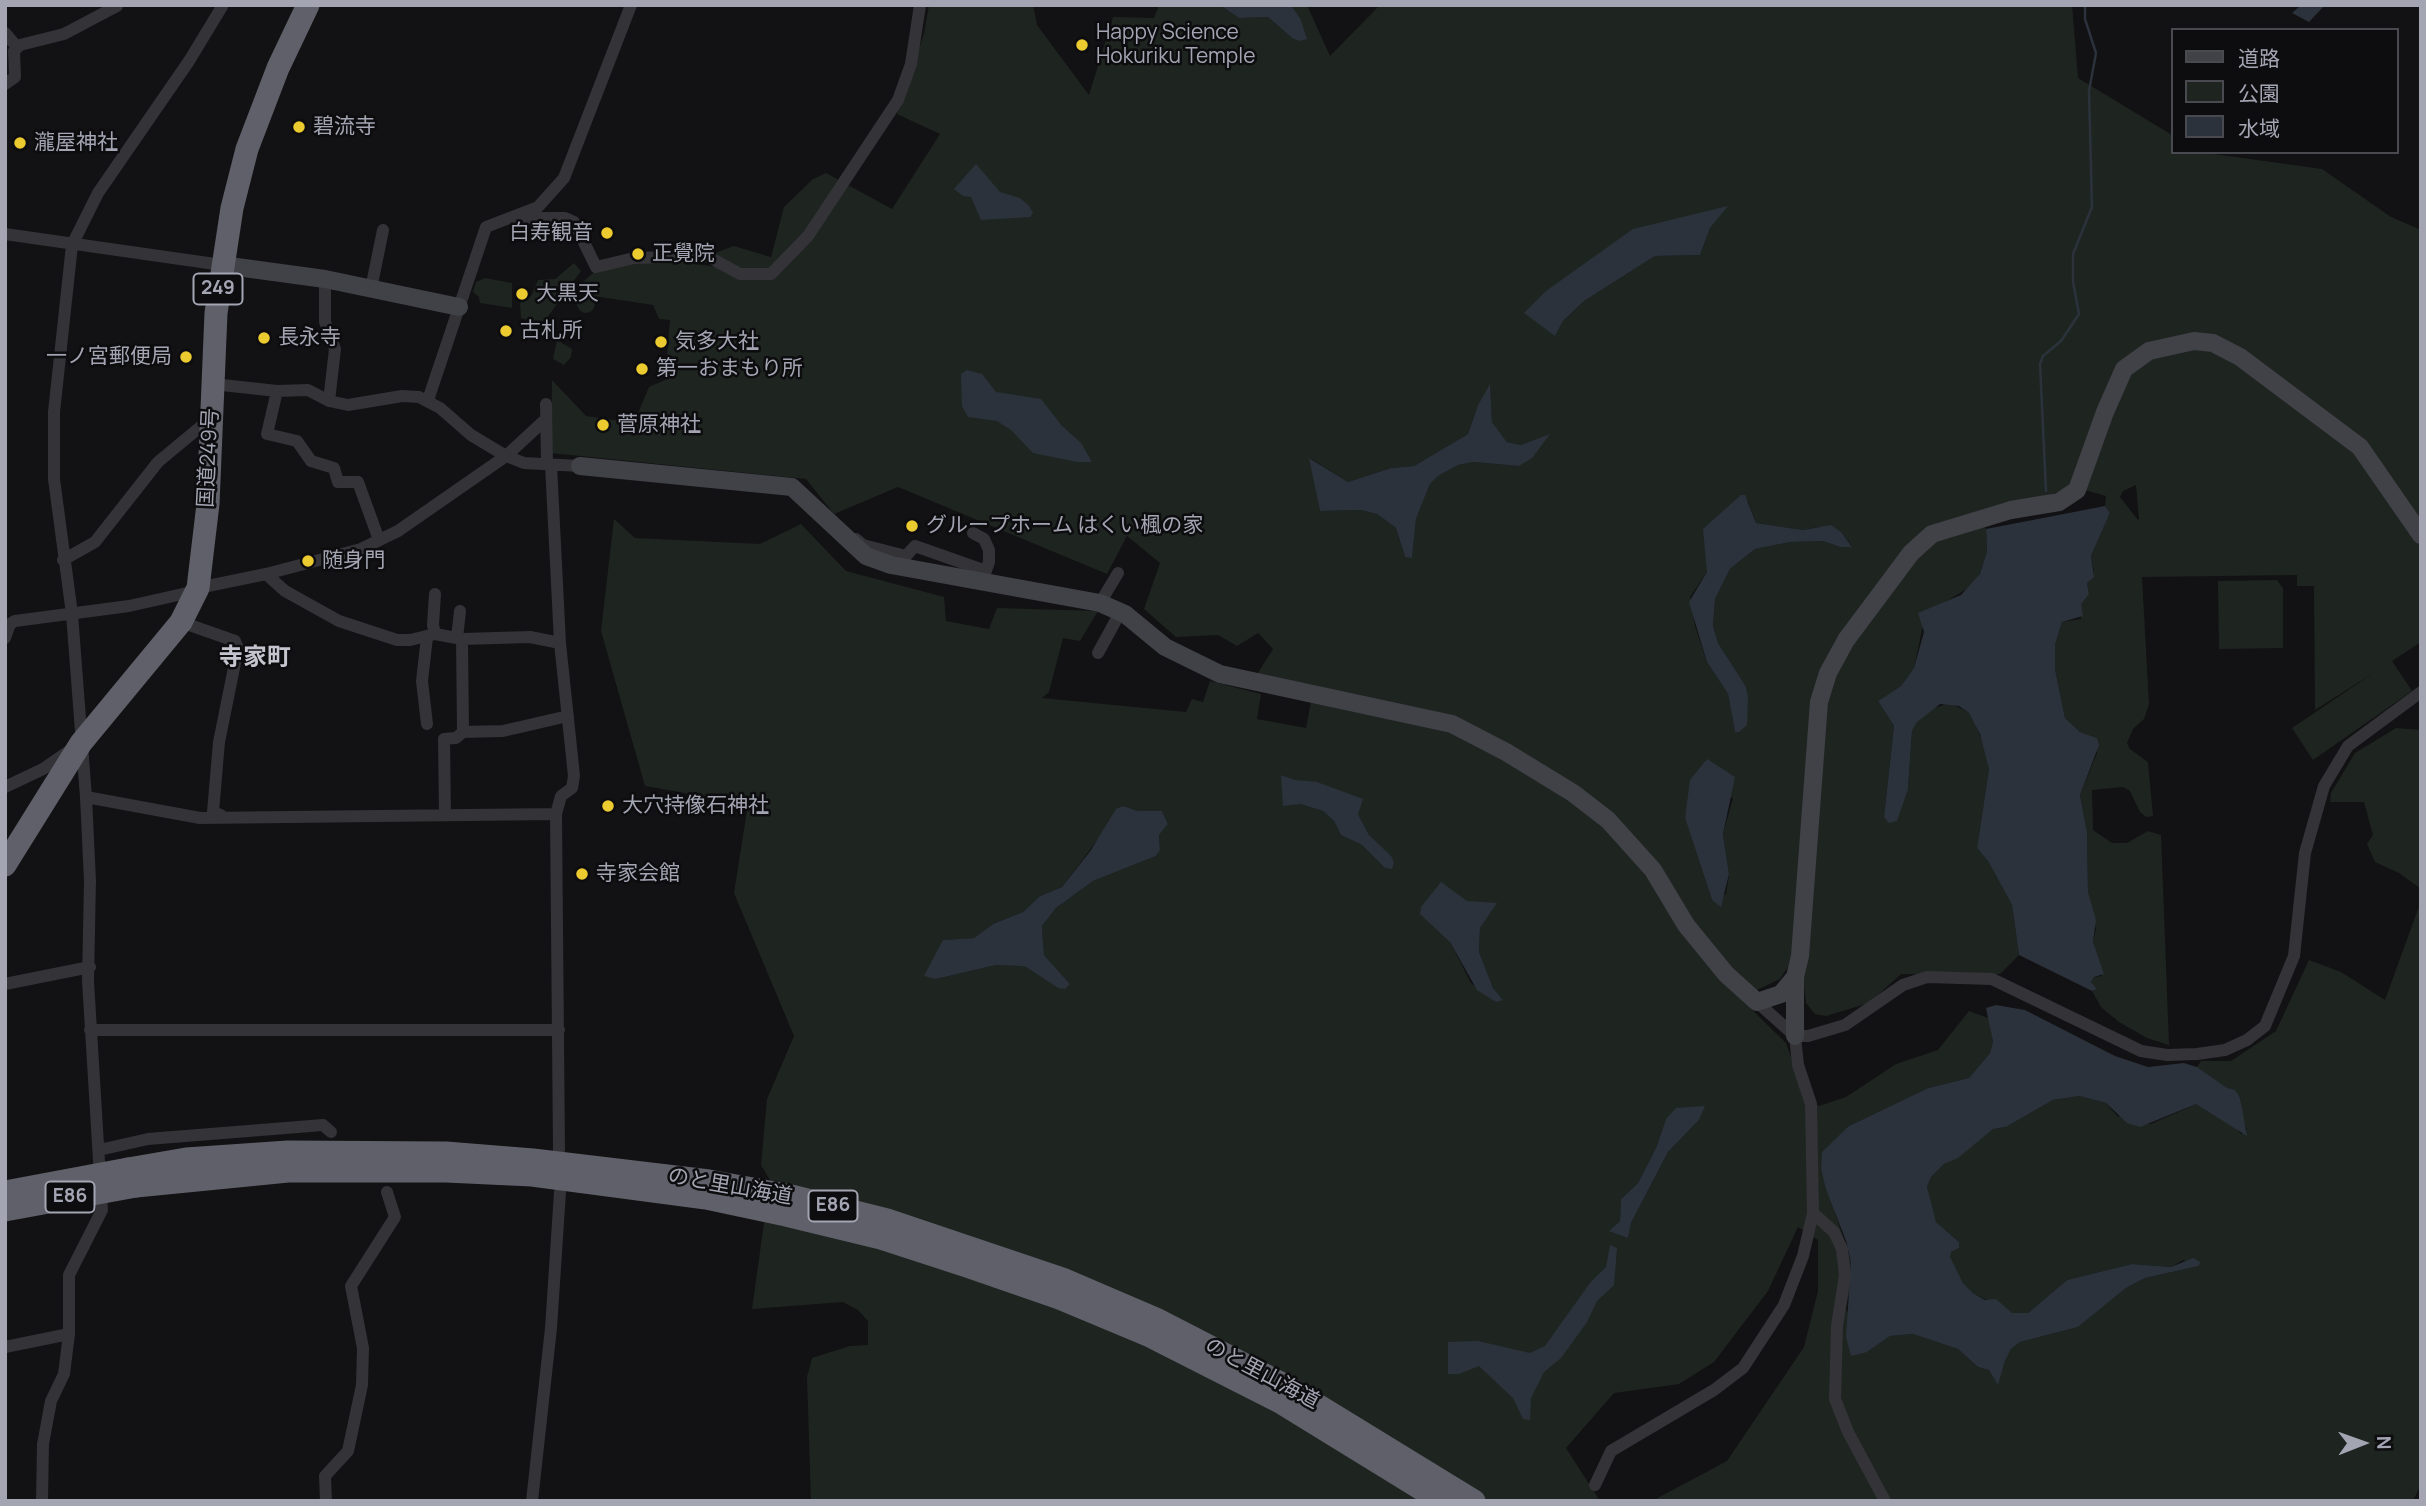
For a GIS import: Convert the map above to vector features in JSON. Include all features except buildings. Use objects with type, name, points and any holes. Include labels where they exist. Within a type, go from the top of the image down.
[{"type":"highway","name":"国道249号","points":[[5,865],[81,743],[181,622],[197,589],[207,516],[222,265],[232,208],[247,149],[278,68],[308,5]]},
{"type":"highway","name":"のと里山海道","points":[[5,1210],[132,1178],[186,1159],[288,1152],[446,1153],[709,1181],[839,1208],[987,1252],[1065,1280],[1156,1319],[1299,1393],[1474,1501]]},
{"type":"highway","name":"のと里山海道","points":[[5,1192],[132,1178],[288,1171],[458,1171],[532,1175],[597,1183],[706,1198],[786,1214],[881,1238],[967,1266],[1059,1298],[1150,1336],[1280,1402],[1441,1501]]},
{"type":"street","points":[[41,1501],[43,1444],[51,1401],[64,1374],[69,1334],[69,1275],[102,1210],[90,1030],[90,881],[86,797],[72,614],[54,479],[54,412],[72,245],[98,193],[183,71],[223,5]]},
{"type":"street","points":[[428,400],[486,227],[538,207],[565,178],[631,5]]},
{"type":"street","points":[[512,218],[565,218],[574,222],[596,267],[634,258],[707,256],[740,274],[771,274],[808,236],[898,100],[913,54],[920,5]]},
{"type":"street","points":[[5,84],[15,77],[14,51],[17,47],[64,34],[117,6]]},
{"type":"street","points":[[5,33],[17,47]]},
{"type":"street","points":[[371,289],[383,230]]},
{"type":"street","points":[[5,234],[325,279],[459,307]]},
{"type":"street","points":[[325,279],[325,322],[335,349],[329,401]]},
{"type":"street","points":[[1595,1485],[1611,1451],[1714,1390],[1743,1368],[1784,1305],[1803,1256],[1813,1213],[1811,1104],[1798,1065],[1795,977],[1800,956],[1814,739],[1819,702],[1834,662],[1910,553],[1932,534],[2011,510],[2059,502],[2077,490],[2105,412],[2124,369],[2149,351],[2194,341],[2213,343],[2240,357],[2360,447],[2421,536]]},
{"type":"street","points":[[213,384],[277,391],[308,390],[329,401],[364,404],[402,396],[428,400],[471,435],[506,456],[524,463],[792,487],[866,556],[891,565],[983,577],[1100,603],[1121,611],[1165,647],[1220,674],[1451,724],[1573,793],[1628,839],[1653,870],[1686,925],[1726,974],[1795,1035],[1808,1036],[1845,1025],[1903,985],[1927,977],[1992,979],[2141,1051],[2167,1055],[2197,1054],[2225,1050],[2247,1040],[2265,1026],[2294,957],[2305,853],[2323,786],[2348,746],[2421,692]]},
{"type":"street","points":[[277,391],[267,434],[298,442],[311,461],[334,468],[338,482],[358,482],[379,540]]},
{"type":"street","points":[[546,404],[560,643],[574,776],[572,788],[561,796],[556,814],[559,1151]]},
{"type":"street","points":[[63,560],[95,542],[158,462],[211,418]]},
{"type":"street","points":[[5,638],[10,624],[15,621],[129,606],[360,549],[398,531],[506,456],[546,419]]},
{"type":"street","points":[[973,534],[984,539],[989,550],[983,577]]},
{"type":"street","points":[[1100,603],[1118,573]]},
{"type":"street","points":[[266,574],[285,591],[340,621],[397,639],[431,635],[460,639],[530,638],[560,643]]},
{"type":"street","points":[[427,724],[422,681],[433,625],[435,594]]},
{"type":"street","points":[[460,611],[463,732]]},
{"type":"street","points":[[1098,653],[1121,611]]},
{"type":"street","points":[[181,622],[235,641],[237,648],[219,742],[213,812],[221,815]]},
{"type":"street","points":[[445,814],[444,739],[456,738],[463,732],[503,731],[568,716]]},
{"type":"street","points":[[5,787],[43,769],[81,743]]},
{"type":"street","points":[[86,797],[200,818],[221,815],[556,814]]},
{"type":"street","points":[[5,984],[90,967]]},
{"type":"street","points":[[1757,1002],[1781,994],[1795,977]]},
{"type":"street","points":[[90,1030],[558,1030]]},
{"type":"street","points":[[99,1150],[148,1139],[323,1125],[331,1132]]},
{"type":"street","points":[[326,1501],[325,1476],[348,1451],[362,1385],[363,1348],[351,1286],[395,1217],[387,1192]]},
{"type":"street","points":[[531,1501],[551,1328],[560,1192]]},
{"type":"street","points":[[1813,1213],[1833,1232],[1842,1250],[1845,1275],[1837,1326],[1835,1399],[1847,1432],[1885,1501]]},
{"type":"street","points":[[5,1347],[69,1334]]},
{"type":"green space","points":[[929,5],[1033,5],[1037,25],[1089,95],[1113,17],[1154,18],[1159,5],[1220,5],[1239,18],[1268,17],[1292,38],[1300,18],[1291,5],[1307,5],[1330,56],[1380,5],[2072,5],[2078,78],[2170,134],[2170,154],[2213,154],[2322,169],[2391,217],[2421,230],[2421,642],[2392,661],[2412,691],[2313,760],[2292,728],[2375,672],[2315,710],[2314,586],[2297,586],[2297,575],[2142,577],[2149,704],[2144,719],[2133,729],[2127,743],[2130,749],[2148,762],[2153,816],[2146,817],[2140,812],[2130,791],[2123,787],[2092,790],[2093,830],[2112,843],[2127,843],[2148,831],[2161,835],[2169,1045],[2147,1038],[2119,1022],[2101,1007],[2092,991],[2097,989],[2091,982],[2094,977],[2102,976],[2093,942],[2096,929],[2088,892],[2087,832],[2080,795],[2097,753],[2097,738],[2080,732],[2065,718],[2055,669],[2055,645],[2062,622],[2081,619],[2080,604],[2089,594],[2087,583],[2094,572],[2091,556],[2110,513],[2105,506],[2106,496],[2085,490],[2068,489],[1974,516],[1986,529],[1987,551],[1980,574],[1973,585],[1942,604],[1923,625],[1914,668],[1901,686],[1878,701],[1894,726],[1884,817],[1908,789],[1912,731],[1917,722],[1930,709],[1951,703],[1969,713],[1975,723],[1987,754],[1989,769],[1977,848],[1988,861],[2012,905],[2019,955],[2000,974],[1901,974],[1869,1003],[1826,1016],[1815,1014],[1806,1003],[1802,968],[1792,961],[1780,979],[1740,998],[1786,1043],[1806,1099],[1819,1106],[1846,1097],[1896,1064],[1938,1050],[1969,1011],[1991,1019],[1993,1041],[1990,1053],[1969,1078],[1928,1088],[1849,1126],[1821,1169],[1851,1262],[1851,1284],[1846,1309],[1867,1352],[1890,1336],[1913,1334],[1958,1349],[1978,1367],[1989,1370],[1998,1384],[2011,1349],[2020,1342],[2078,1327],[2126,1288],[2145,1278],[2199,1266],[2183,1260],[2171,1267],[2132,1264],[2067,1280],[2028,1313],[2012,1313],[1973,1293],[1963,1283],[1949,1257],[1951,1252],[1959,1248],[1959,1242],[1936,1222],[1930,1206],[1927,1187],[1931,1177],[1944,1164],[1958,1157],[1993,1129],[2006,1127],[2053,1100],[2079,1096],[2106,1103],[2117,1116],[2151,1124],[2196,1104],[2232,1123],[2241,1134],[2247,1129],[2242,1119],[2240,1098],[2197,1067],[2201,1061],[2231,1061],[2276,1031],[2309,960],[2341,972],[2385,1000],[2421,901],[2421,1484],[2413,1501],[1652,1501],[1727,1461],[1804,1347],[1818,1291],[1818,1240],[1798,1227],[1768,1291],[1714,1362],[1679,1384],[1614,1393],[1566,1448],[1600,1501],[811,1501],[807,1377],[812,1358],[850,1346],[868,1345],[868,1321],[858,1310],[843,1302],[752,1309],[770,1180],[761,1165],[767,1099],[794,1036],[734,893],[748,804],[645,786],[601,631],[614,519],[635,538],[760,544],[801,524],[846,571],[944,597],[946,621],[989,629],[997,608],[1098,611],[1080,641],[1063,638],[1049,692],[1042,698],[1186,712],[1192,699],[1203,702],[1210,681],[1261,694],[1257,719],[1306,728],[1314,685],[1256,676],[1273,649],[1258,633],[1237,646],[1218,635],[1176,637],[1144,609],[1160,563],[1127,536],[1107,574],[898,487],[834,514],[806,479],[551,453],[552,380],[586,416],[634,423],[649,387],[665,380],[670,320],[659,319],[653,305],[581,294],[582,283],[593,273],[627,263],[682,262],[717,267],[707,256],[734,246],[771,257],[784,207],[813,179],[826,173],[892,209],[940,134],[897,114],[924,34]],"holes":[[[1727,206],[1710,228],[1700,255],[1655,256],[1584,301],[1563,321],[1555,336],[1546,291]],[[1490,386],[1492,422],[1507,442],[1521,445],[1549,435],[1519,466],[1473,462],[1458,465],[1438,476],[1430,484],[1416,519],[1412,557],[1405,557],[1396,528],[1377,514],[1361,510],[1320,511],[1310,458],[1348,482],[1391,468],[1414,466],[1468,434],[1478,405]],[[2136,485],[2138,520],[2120,497],[2123,491]],[[1748,501],[1756,523],[1803,530],[1818,527],[1842,533],[1852,546],[1840,547],[1823,541],[1790,542],[1755,549],[1730,569],[1715,599],[1713,626],[1718,643],[1745,685],[1735,732],[1728,694],[1707,662],[1695,626],[1690,597],[1707,572],[1707,540]],[[1282,775],[1358,814],[1369,835],[1394,862],[1385,868],[1362,845],[1341,835],[1334,821],[1323,811],[1300,804]],[[1691,788],[1733,798],[1723,834],[1729,875],[1726,894],[1712,900],[1685,818]],[[1123,806],[1138,811],[1162,811],[1168,824],[1159,835],[1160,850],[1156,856],[1093,881],[1056,908],[1042,926],[1044,955],[1070,984],[1058,988],[1026,967],[996,965],[936,979],[943,940],[974,938],[993,924],[1023,912],[1040,896],[1062,887]],[[1496,904],[1480,928],[1479,952],[1493,988],[1502,999],[1496,1002],[1471,983],[1450,942]],[[1666,1119],[1699,1120],[1668,1152],[1631,1223],[1628,1238],[1610,1230],[1620,1221],[1621,1199],[1638,1183],[1656,1148]]]},
{"type":"green space","points":[[574,263],[581,271],[549,315],[543,321],[536,322],[521,318],[520,303],[531,296],[538,280],[555,279]]},
{"type":"green space","points":[[485,278],[512,283],[512,308],[480,303],[479,297],[473,292],[476,282]]},
{"type":"green space","points":[[582,295],[590,295],[595,304],[593,311],[582,313],[577,308],[577,300]]},
{"type":"green space","points":[[557,340],[572,349],[571,357],[564,365],[553,359]]},
{"type":"green space","points":[[2277,580],[2283,588],[2283,648],[2219,649],[2218,581]]},
{"type":"green space","points":[[2396,728],[2421,730],[2421,889],[2399,873],[2375,862],[2367,844],[2373,835],[2364,802],[2330,802],[2331,793],[2355,753]]},
{"type":"water","points":[[1220,5],[1291,5],[1300,18],[1307,39],[1300,41],[1292,38],[1268,17],[1239,18]]},
{"type":"water","points":[[2301,5],[2325,5],[2309,22],[2292,13]]},
{"type":"water","points":[[976,164],[1000,192],[1020,198],[1029,206],[1033,213],[1030,217],[981,220],[971,197],[963,196],[954,189]]},
{"type":"water","points":[[1728,206],[1710,228],[1700,255],[1655,256],[1584,301],[1563,321],[1555,336],[1524,313],[1546,291],[1633,229]]},
{"type":"water","points":[[967,370],[982,374],[996,392],[1041,399],[1062,426],[1081,443],[1092,462],[1077,462],[1033,453],[1011,430],[997,421],[968,417],[962,406],[961,374]]},
{"type":"water","points":[[1490,384],[1492,422],[1507,442],[1521,445],[1550,434],[1532,458],[1519,466],[1473,462],[1458,465],[1438,476],[1430,484],[1416,519],[1412,558],[1405,557],[1396,528],[1377,514],[1361,510],[1320,511],[1309,458],[1348,482],[1391,468],[1414,466],[1468,434],[1478,405]]},
{"type":"water","points":[[1741,495],[1745,495],[1756,523],[1803,530],[1831,525],[1842,533],[1852,547],[1840,547],[1823,541],[1790,542],[1755,549],[1730,569],[1715,599],[1713,626],[1718,643],[1745,685],[1748,696],[1747,725],[1735,732],[1728,694],[1707,662],[1689,602],[1707,572],[1703,529]]},
{"type":"water","points":[[2105,506],[2110,513],[2091,556],[2094,577],[2087,583],[2089,594],[2081,604],[2083,616],[2062,622],[2055,645],[2055,669],[2065,718],[2080,732],[2097,738],[2099,745],[2080,795],[2087,832],[2088,892],[2096,920],[2093,942],[2104,974],[2094,977],[2091,982],[2097,989],[2092,991],[2019,955],[2012,905],[1988,861],[1977,848],[1989,769],[1980,734],[1969,713],[1959,706],[1940,704],[1917,722],[1912,731],[1908,789],[1897,821],[1889,823],[1884,817],[1894,726],[1878,701],[1901,686],[1914,668],[1924,632],[1918,613],[1961,595],[1980,574],[1987,551],[1986,529]]},
{"type":"water","points":[[1707,759],[1735,777],[1723,834],[1729,874],[1721,907],[1712,900],[1685,818],[1690,780]]},
{"type":"water","points":[[1281,775],[1295,780],[1317,782],[1363,799],[1358,814],[1369,835],[1391,856],[1394,862],[1392,869],[1385,868],[1362,845],[1341,835],[1334,821],[1323,811],[1300,804],[1283,806]]},
{"type":"water","points":[[1123,806],[1138,811],[1162,811],[1168,824],[1159,835],[1160,850],[1156,856],[1093,881],[1056,908],[1042,926],[1044,955],[1070,984],[1065,989],[1058,988],[1026,967],[1019,966],[996,965],[936,979],[924,976],[943,940],[974,938],[993,924],[1023,912],[1040,896],[1062,887],[1091,850],[1116,809]]},
{"type":"water","points":[[1441,882],[1467,901],[1497,903],[1480,928],[1479,952],[1493,988],[1503,1000],[1496,1002],[1477,990],[1450,942],[1420,914],[1421,907]]},
{"type":"water","points":[[1996,1005],[2025,1010],[2115,1056],[2148,1067],[2184,1063],[2197,1067],[2227,1088],[2235,1090],[2240,1098],[2247,1136],[2196,1104],[2140,1127],[2127,1123],[2106,1103],[2079,1096],[2053,1100],[2006,1127],[1993,1129],[1958,1158],[1944,1164],[1931,1177],[1927,1187],[1936,1222],[1959,1242],[1959,1248],[1951,1252],[1950,1257],[1963,1283],[1985,1300],[1996,1299],[2012,1313],[2028,1313],[2067,1280],[2132,1264],[2171,1267],[2193,1258],[2200,1262],[2199,1266],[2145,1278],[2126,1288],[2078,1327],[2020,1342],[2011,1349],[1998,1385],[1989,1370],[1978,1367],[1958,1349],[1913,1334],[1890,1336],[1867,1352],[1851,1356],[1846,1337],[1851,1262],[1821,1169],[1822,1152],[1849,1126],[1928,1088],[1969,1078],[1990,1053],[1993,1041],[1986,1008]]},
{"type":"water","points":[[1705,1106],[1699,1120],[1668,1152],[1631,1223],[1628,1238],[1609,1231],[1620,1221],[1621,1199],[1638,1183],[1656,1148],[1666,1119],[1676,1108]]},
{"type":"water","points":[[1610,1245],[1617,1248],[1614,1285],[1597,1301],[1587,1322],[1561,1358],[1544,1372],[1531,1398],[1530,1420],[1523,1419],[1513,1398],[1479,1366],[1459,1374],[1448,1374],[1448,1342],[1478,1341],[1530,1353],[1545,1346],[1590,1283],[1606,1267]]},
{"type":"waterway","points":[[2046,491],[2040,364],[2043,356],[2061,341],[2079,314],[2073,282],[2073,254],[2092,207],[2089,91],[2096,53],[2085,19],[2085,5]]},
{"type":"place","name":"Happy Science Hokuriku Temple","points":[[1082,45]]},
{"type":"place","name":"碧流寺","points":[[299,127]]},
{"type":"place","name":"瀧屋神社","points":[[20,143]]},
{"type":"place","name":"白寿観音","points":[[607,233]]},
{"type":"place","name":"正覺院","points":[[638,254]]},
{"type":"place","name":"大黒天","points":[[522,294]]},
{"type":"place","name":"古札所","points":[[506,331]]},
{"type":"place","name":"長永寺","points":[[264,338]]},
{"type":"place","name":"気多大社","points":[[661,342]]},
{"type":"place","name":"一ノ宮郵便局","points":[[186,357]]},
{"type":"place","name":"第一おまもり所","points":[[642,369]]},
{"type":"place","name":"菅原神社","points":[[603,425]]},
{"type":"place","name":"グループホーム はくい楓の家","points":[[912,526]]},
{"type":"place","name":"随身門","points":[[308,561]]},
{"type":"place","name":"大穴持像石神社","points":[[608,806]]},
{"type":"place","name":"寺家会館","points":[[582,874]]},
{"type":"district","name":"寺家町","points":[[255,658]]}]
